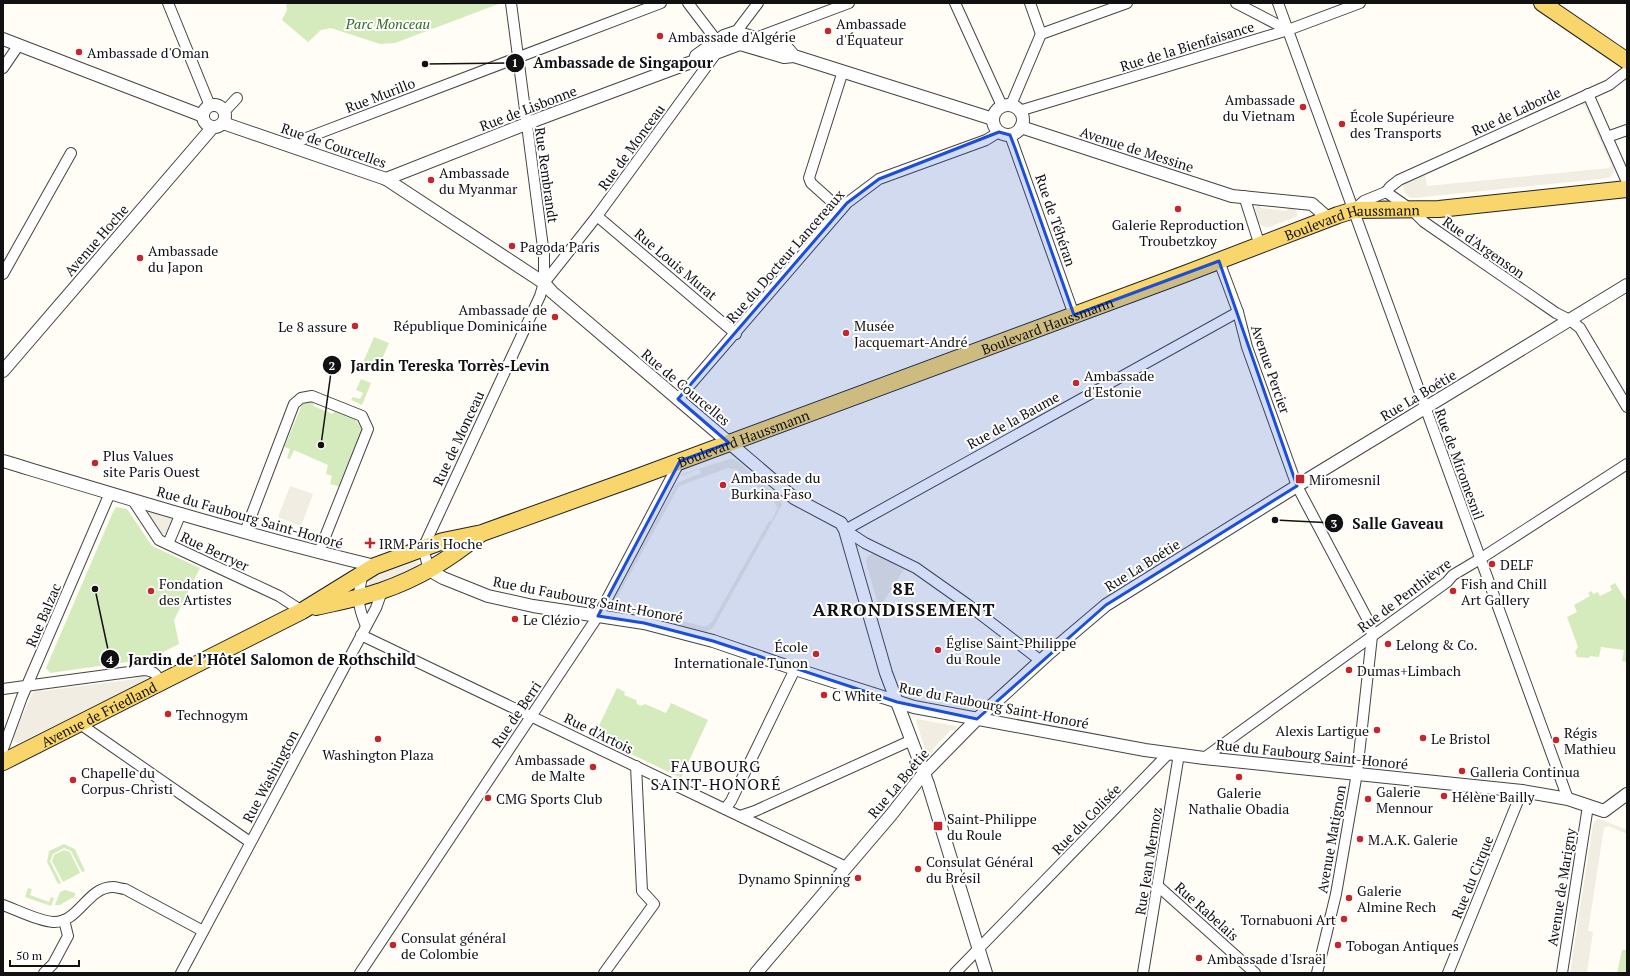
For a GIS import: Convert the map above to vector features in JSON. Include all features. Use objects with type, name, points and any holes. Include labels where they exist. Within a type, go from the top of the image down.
[{"type":"main road","points":[[1542,3],[1627,61]]},
{"type":"main road","name":"Boulevard Haussmann","points":[[369,570],[422,548],[447,540],[482,533],[680,461],[1260,246],[1329,218],[1354,210],[1439,209],[1627,189]]},
{"type":"main road","name":"Boulevard Haussmann","points":[[358,598],[382,591],[429,570],[450,558],[482,533]]},
{"type":"main road","name":"Avenue de Friedland","points":[[3,757],[80,724],[302,610],[369,570]]},
{"type":"main road","name":"Avenue de Friedland","points":[[302,610],[358,598]]},
{"type":"street","points":[[168,3],[210,106],[205,110],[203,116],[206,124],[220,121],[237,98]]},
{"type":"street","name":"Rue Rembrandt","points":[[511,3],[548,288]]},
{"type":"street","name":"Rue Murillo","points":[[288,145],[661,3]]},
{"type":"street","points":[[688,3],[717,47]]},
{"type":"street","points":[[738,38],[758,3]]},
{"type":"street","points":[[755,38],[849,3]]},
{"type":"street","points":[[955,3],[1011,107],[1023,120],[1018,131],[1004,133],[994,127],[993,119],[995,112],[1011,107]]},
{"type":"street","points":[[1011,107],[1041,34],[1030,3]]},
{"type":"street","points":[[1041,34],[1127,3]]},
{"type":"street","points":[[1236,3],[1288,30]]},
{"type":"street","name":"Rue de Miromesnil","points":[[1278,3],[1568,799]]},
{"type":"street","name":"Rue de la Bienfaisance","points":[[1011,107],[1288,30],[1360,3]]},
{"type":"street","points":[[738,38],[755,38],[787,48],[794,56]]},
{"type":"street","points":[[738,38],[784,57],[794,56],[993,119]]},
{"type":"street","name":"Rue de Lisbonne","points":[[386,179],[526,124],[682,66],[717,47],[738,38]]},
{"type":"street","points":[[3,40],[203,116]]},
{"type":"street","points":[[3,68],[18,46]]},
{"type":"street","name":"Rue de Monceau","points":[[422,548],[540,296],[548,288],[558,266],[598,216],[717,47]]},
{"type":"street","points":[[841,210],[811,183],[809,178],[843,71]]},
{"type":"street","name":"Rue de Laborde","points":[[1354,210],[1364,201],[1386,192],[1399,180],[1609,85],[1627,71]]},
{"type":"street","points":[[1588,94],[1627,182]]},
{"type":"street","name":"Rue de Courcelles","points":[[210,106],[219,106],[220,121],[386,179],[529,274],[548,288],[794,498],[841,523],[844,530],[865,543],[916,568],[967,604],[1041,660]]},
{"type":"street","name":"Avenue Hoche","points":[[3,371],[220,121]]},
{"type":"street","name":"Avenue de Messine","points":[[1021,127],[1232,196],[1312,204],[1329,218]]},
{"type":"street","points":[[1607,138],[1627,130]]},
{"type":"street","name":"Rue du Docteur Lancereaux","points":[[678,399],[736,334],[847,203],[879,179],[1004,133]]},
{"type":"street","name":"Rue de Téhéran","points":[[1004,133],[1074,315]]},
{"type":"street","points":[[3,274],[71,153]]},
{"type":"street","name":"Rue d'Argenson","points":[[1386,192],[1412,210],[1424,222],[1580,328],[1627,407]]},
{"type":"street","points":[[1244,196],[1260,246]]},
{"type":"street","name":"Rue Louis Murat","points":[[598,216],[736,334]]},
{"type":"street","name":"Avenue Percier","points":[[1219,261],[1238,312],[1247,347],[1297,486],[1370,624],[1372,636]]},
{"type":"street","name":"Rue La Boétie","points":[[756,973],[896,809],[924,773],[977,718],[1041,660],[1106,605],[1297,486],[1627,285]]},
{"type":"street","name":"Rue de la Baume","points":[[844,530],[1238,312]]},
{"type":"street","points":[[245,532],[294,404],[301,398],[312,396],[362,416],[368,429],[319,552]]},
{"type":"street","name":"Rue du Faubourg Saint-Honoré","points":[[3,461],[245,532],[319,552],[369,570]]},
{"type":"street","name":"Rue de Berri","points":[[360,973],[598,616],[680,461]]},
{"type":"street","name":"Rue de Penthièvre","points":[[1204,758],[1447,582],[1453,574],[1480,559],[1627,464]]},
{"type":"street","name":"Rue Balzac","points":[[3,757],[28,686],[110,493]]},
{"type":"street","name":"Rue Berryer","points":[[132,499],[159,540],[279,596],[302,610]]},
{"type":"street","points":[[168,544],[181,513]]},
{"type":"street","points":[[844,530],[886,673],[924,773],[986,973]]},
{"type":"street","points":[[422,548],[429,570]]},
{"type":"street","points":[[363,631],[358,598],[369,570]]},
{"type":"street","name":"Rue du Faubourg Saint-Honoré","points":[[429,570],[443,578],[488,596],[533,606],[644,623],[713,641],[795,670],[914,707],[1145,750],[1204,758],[1522,791],[1568,799],[1604,811],[1627,794]]},
{"type":"street","name":"Rue Washington","points":[[181,973],[376,608],[382,591]]},
{"type":"street","name":"Rue d'Artois","points":[[363,631],[532,716],[846,867]]},
{"type":"street","name":"Avenue Matignon","points":[[1317,973],[1336,894],[1357,773],[1372,636]]},
{"type":"street","points":[[3,689],[144,670],[156,673],[160,683]]},
{"type":"street","points":[[725,808],[732,801],[795,670]]},
{"type":"street","points":[[80,724],[250,842]]},
{"type":"street","points":[[740,816],[755,811],[912,740]]},
{"type":"street","name":"Rue Jean Mermoz","points":[[1143,973],[1158,886],[1174,754]]},
{"type":"street","name":"Rue du Colisée","points":[[954,973],[1174,754]]},
{"type":"street","points":[[604,973],[654,904],[642,891],[636,766]]},
{"type":"street","name":"Rue du Cirque","points":[[1448,973],[1522,791]]},
{"type":"street","name":"Avenue de Marigny","points":[[1562,973],[1588,806]]},
{"type":"street","name":"Rue Rabelais","points":[[1158,886],[1255,973]]},
{"type":"street","points":[[3,905],[43,920],[53,922],[64,920],[78,912],[89,898],[99,891],[112,887],[125,889],[203,931]]},
{"type":"street","points":[[44,973],[54,964],[68,936],[64,920]]},
{"type":"highlighted area","points":[[999,132],[1010,135],[1074,315],[1219,261],[1297,486],[1106,605],[977,719],[897,702],[713,641],[644,623],[598,616],[680,461],[729,443],[678,399],[847,203],[879,179]]},
{"type":"green space","name":"Parc Monceau","points":[[286,3],[501,3],[395,43],[380,44],[331,28],[321,30],[308,42],[282,20],[287,10]]},
{"type":"green space","points":[[374,337],[389,343],[376,373],[361,367]]},
{"type":"green space","points":[[361,379],[371,383],[362,405],[351,400],[353,397],[360,399],[363,393],[356,390]]},
{"type":"green space","points":[[310,400],[315,402],[313,406],[333,414],[335,411],[355,419],[362,430],[341,487],[330,484],[332,476],[326,474],[328,465],[294,450],[290,459],[287,458],[290,449],[284,447],[302,405]]},
{"type":"green space","points":[[116,507],[127,509],[152,546],[200,568],[174,620],[179,644],[149,659],[50,673],[46,668]]},
{"type":"green space","points":[[1615,583],[1627,602],[1627,662],[1622,661],[1624,650],[1601,647],[1599,657],[1577,657],[1575,652],[1578,647],[1567,617],[1577,612],[1574,605],[1590,596],[1588,593],[1592,591],[1593,594],[1598,592],[1600,596],[1612,590],[1610,586]]},
{"type":"green space","points":[[617,688],[625,692],[624,695],[636,700],[637,704],[641,706],[645,704],[666,713],[671,703],[708,720],[681,778],[594,736]]},
{"type":"green space","points":[[64,844],[75,849],[85,871],[82,872],[71,851],[64,848],[53,854],[50,861],[61,883],[58,884],[47,862],[49,851]]},
{"type":"green space","points":[[64,850],[70,852],[80,873],[63,882],[52,861],[54,855]]},
{"type":"green space","points":[[28,888],[32,889],[30,895],[49,902],[51,897],[54,898],[51,906],[25,897]]},
{"type":"green space","points":[[65,890],[75,893],[75,896],[60,905],[55,905],[60,892]]},
{"type":"green space","points":[[1622,950],[1627,950],[1627,973],[1617,973]]},
{"type":"shaded area","points":[[1584,102],[1587,105],[1614,165],[1614,172],[1609,178],[1413,198],[1409,197],[1405,193],[1403,186],[1405,182]],"holes":[[[1580,104],[1585,106],[1611,165],[1609,168],[1427,186],[1425,175]]]},
{"type":"shaded area","points":[[1257,205],[1260,205],[1261,208],[1286,211],[1288,209],[1295,209],[1298,214],[1296,217],[1269,227],[1264,227],[1259,223],[1256,214],[1255,209]]},
{"type":"shaded area","points":[[729,459],[734,459],[780,499],[782,505],[713,628],[706,632],[650,617],[613,610],[610,606],[610,602],[677,483],[701,473],[699,469],[681,476],[682,474]],"holes":[[[728,468],[738,470],[773,499],[778,507],[771,522],[769,521],[712,622],[707,626],[702,626],[655,614],[615,607],[614,603],[679,486]]]},
{"type":"shaded area","points":[[290,486],[313,494],[301,526],[278,517]]},
{"type":"shaded area","points":[[150,511],[173,519],[174,522],[168,534],[162,534],[148,514]]},
{"type":"shaded area","points":[[871,554],[877,554],[905,568],[882,604],[878,604],[866,563],[867,557]]},
{"type":"shaded area","points":[[413,561],[418,563],[416,568],[376,587],[370,585],[368,581],[372,576]]},
{"type":"shaded area","points":[[146,675],[147,679],[143,682],[19,743],[14,741],[13,736],[33,692],[41,689],[43,691],[135,679],[136,676]]},
{"type":"shaded area","points":[[917,719],[955,726],[957,728],[955,731],[951,730],[933,749],[932,753],[927,755],[916,721]]},
{"type":"shaded area","points":[[1598,819],[1627,830],[1627,834],[1608,826],[1604,828],[1588,931],[1593,932],[1587,973],[1570,973],[1593,825]]},
{"type":"place","name":"Ambassade d'Équateur","points":[[828,31]]},
{"type":"place","name":"Ambassade d'Algérie","points":[[660,36]]},
{"type":"place","name":"Ambassade d'Oman","points":[[79,52]]},
{"type":"place","name":"Ambassade de Singapour","points":[[425,64]]},
{"type":"place","name":"Ambassade du Vietnam","points":[[1303,107]]},
{"type":"place","name":"École Supérieure des Transports","points":[[1342,124]]},
{"type":"place","name":"Ambassade du Myanmar","points":[[431,180]]},
{"type":"place","name":"Galerie Reproduction Troubetzkoy","points":[[1178,209]]},
{"type":"place","name":"Pagoda Paris","points":[[512,246]]},
{"type":"place","name":"Ambassade du Japon","points":[[140,258]]},
{"type":"place","name":"Ambassade de République Dominicaine","points":[[555,317]]},
{"type":"place","name":"Le 8 assure","points":[[355,326]]},
{"type":"place","name":"Musée Jacquemart-André","points":[[846,333]]},
{"type":"place","name":"Ambassade d'Estonie","points":[[1076,383]]},
{"type":"place","name":"Jardin Tereska Torrès-Levin","points":[[321,445]]},
{"type":"place","name":"Plus Values site Paris Ouest","points":[[95,463]]},
{"type":"place","name":"Miromesnil","points":[[1300,479]]},
{"type":"place","name":"Ambassade du Burkina Faso","points":[[723,485]]},
{"type":"place","name":"Salle Gaveau","points":[[1275,520]]},
{"type":"place","name":"IRM Paris Hoche","points":[[370,543]]},
{"type":"place","name":"DELF","points":[[1492,564]]},
{"type":"place","name":"Jardin de l’Hôtel Salomon de Rothschild","points":[[95,589]]},
{"type":"place","name":"Fondation des Artistes","points":[[151,591]]},
{"type":"place","name":"Fish and Chill Art Gallery","points":[[1453,591]]},
{"type":"place","name":"Le Clézio","points":[[515,619]]},
{"type":"place","name":"Lelong & Co.","points":[[1388,644]]},
{"type":"place","name":"Église Saint-Philippe du Roule","points":[[938,650]]},
{"type":"place","name":"École Internationale Tunon","points":[[816,654]]},
{"type":"place","name":"Dumas+Limbach","points":[[1349,670]]},
{"type":"place","name":"C White","points":[[824,695]]},
{"type":"place","name":"Technogym","points":[[168,714]]},
{"type":"place","name":"Alexis Lartigue","points":[[1377,730]]},
{"type":"place","name":"Le Bristol","points":[[1423,738]]},
{"type":"place","name":"Washington Plaza","points":[[378,739]]},
{"type":"place","name":"Régis Mathieu","points":[[1556,740]]},
{"type":"place","name":"Ambassade de Malte","points":[[593,767]]},
{"type":"place","name":"Galleria Continua","points":[[1462,771]]},
{"type":"place","name":"Galerie Nathalie Obadia","points":[[1239,777]]},
{"type":"place","name":"Chapelle du Corpus-Christi","points":[[73,780]]},
{"type":"place","name":"Hélène Bailly","points":[[1444,796]]},
{"type":"place","name":"CMG Sports Club","points":[[488,798]]},
{"type":"place","name":"Galerie Mennour","points":[[1368,799]]},
{"type":"place","name":"Saint-Philippe du Roule","points":[[938,826]]},
{"type":"place","name":"M.A.K. Galerie","points":[[1360,839]]},
{"type":"place","name":"Consulat Général du Brésil","points":[[918,869]]},
{"type":"place","name":"Dynamo Spinning","points":[[858,878]]},
{"type":"place","name":"Galerie Almine Rech","points":[[1349,898]]},
{"type":"place","name":"Tornabuoni Art","points":[[1344,919]]},
{"type":"place","name":"Consulat général de Colombie","points":[[393,945]]},
{"type":"place","name":"Tobogan Antiques","points":[[1338,945]]},
{"type":"place","name":"Ambassade d'Israël","points":[[1199,958]]},
{"type":"district","name":"8E ARRONDISSEMENT","points":[[904,598]]},
{"type":"district","name":"FAUBOURG SAINT-HONORÉ","points":[[716,775]]}]
